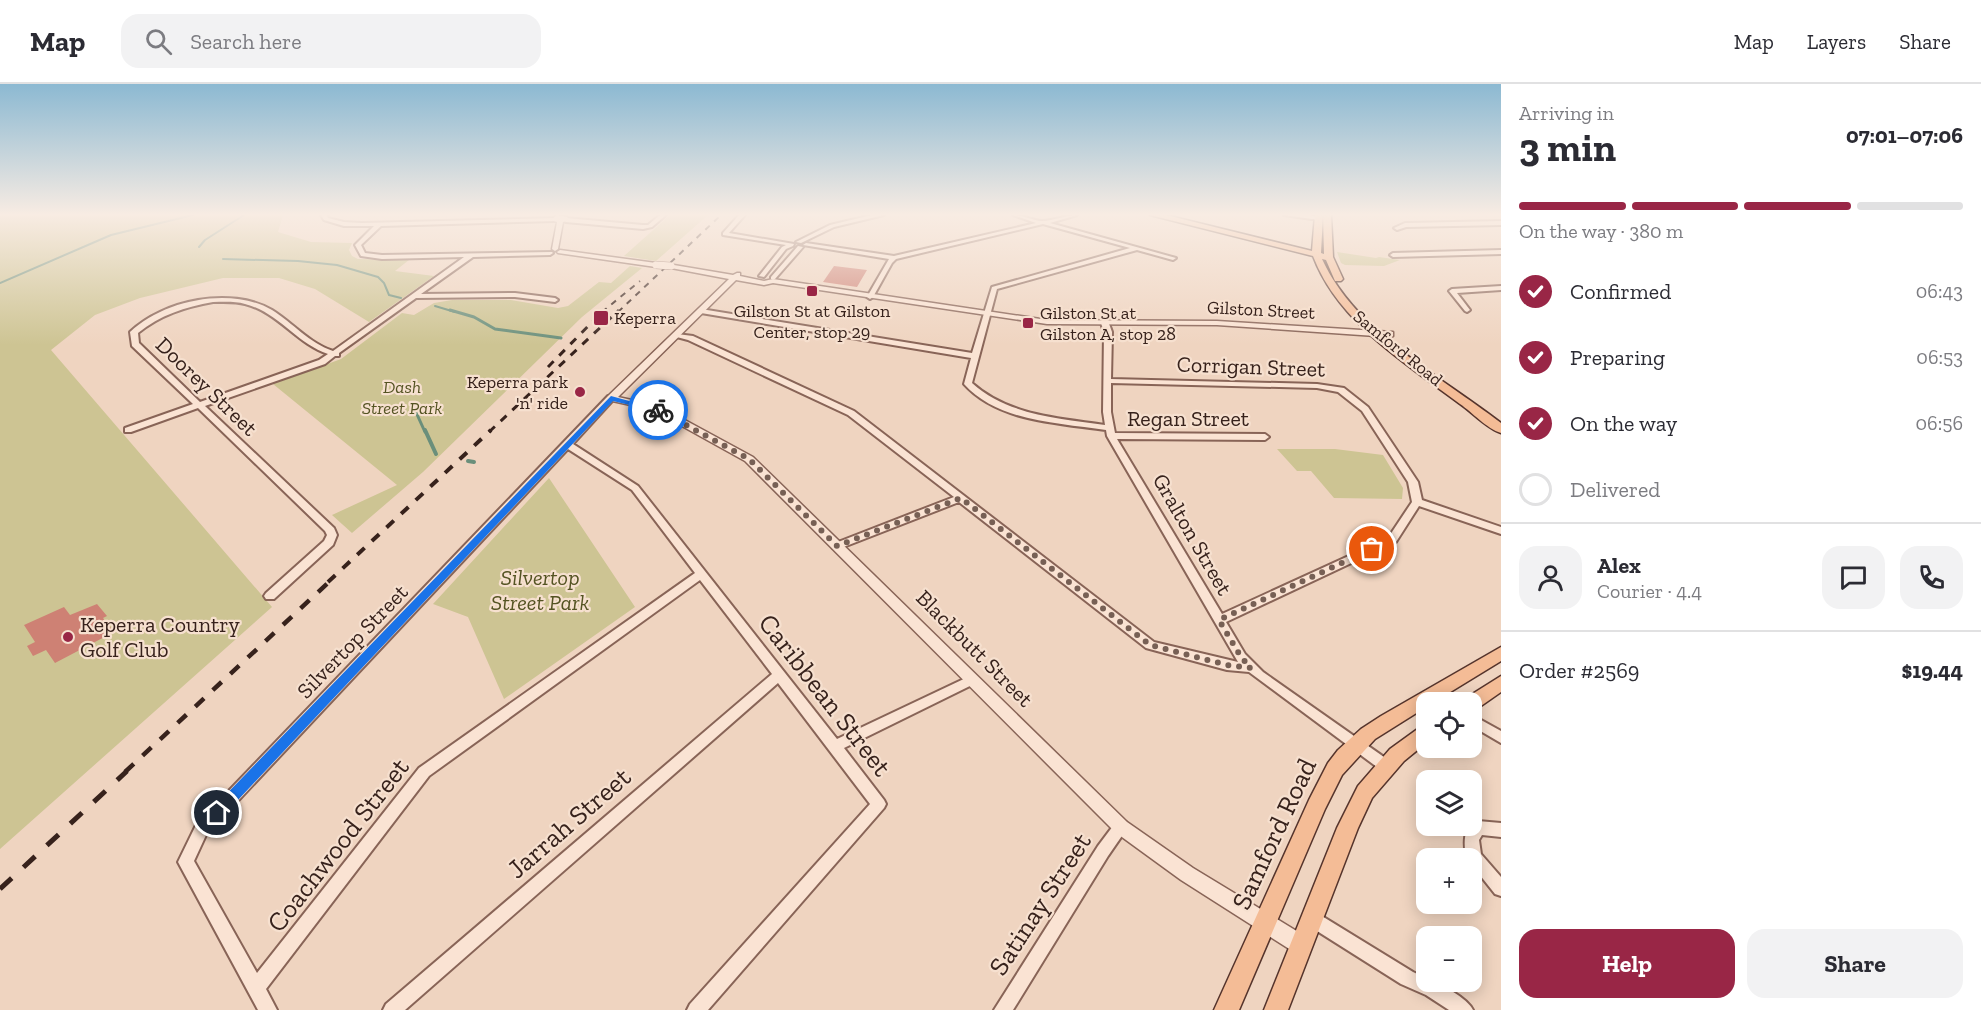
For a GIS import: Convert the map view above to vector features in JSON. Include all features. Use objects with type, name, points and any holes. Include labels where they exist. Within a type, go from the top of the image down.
[{"type":"main road","name":"Samford Road","points":[[1318,258],[1347,307],[1377,334],[1501,429]]},
{"type":"main road","name":"Samford Road","points":[[1329,258],[1334,273],[1371,320],[1501,418]]},
{"type":"main road","name":"Samford Road","points":[[1226,1010],[1335,769],[1355,746],[1388,721],[1501,653]]},
{"type":"main road","points":[[1482,696],[1501,683]]},
{"type":"main road","points":[[1276,1010],[1365,792],[1397,755],[1416,741]]},
{"type":"street","points":[[128,430],[322,362],[467,258]]},
{"type":"street","points":[[607,258],[735,277],[760,278],[776,258]]},
{"type":"street","points":[[773,279],[791,258]]},
{"type":"street","points":[[870,297],[889,262],[894,258]]},
{"type":"street","points":[[701,311],[975,356],[995,287],[1100,258]]},
{"type":"street","name":"Silvertop Street","points":[[268,1010],[186,862],[201,830],[568,446],[611,398],[735,277]]},
{"type":"street","name":"Gilston Street","points":[[760,278],[766,283],[773,279],[870,297],[1047,322],[1217,323],[1390,334]]},
{"type":"street","points":[[1467,310],[1452,294],[1452,291],[1501,288]]},
{"type":"street","points":[[416,296],[515,295],[555,300]]},
{"type":"street","name":"Doorey Street","points":[[270,596],[329,543],[332,535],[330,530],[135,344],[134,332],[150,319],[178,307],[196,303],[240,300],[261,307],[322,350],[336,354]]},
{"type":"street","points":[[1105,323],[1108,332],[1110,432]]},
{"type":"street","points":[[677,336],[690,338],[851,413],[1150,645],[1227,665],[1251,668]]},
{"type":"street","name":"Regan Street","points":[[975,356],[968,384],[996,403],[1018,413],[1110,432],[1265,437]]},
{"type":"street","name":"Corrigan Street","points":[[1108,381],[1317,386],[1341,390],[1365,409],[1377,425],[1413,482],[1417,502]]},
{"type":"street","name":"Blackbutt Street","points":[[611,398],[656,408],[749,459],[1121,827],[1155,852],[1301,945]]},
{"type":"street","name":"Gralton Street","points":[[1110,432],[1241,657],[1251,668],[1355,746],[1386,766]]},
{"type":"street","name":"Caribbean Street","points":[[568,446],[634,489],[879,804],[696,1010]]},
{"type":"street","points":[[837,546],[961,498]]},
{"type":"street","points":[[1219,620],[1392,540],[1417,502],[1501,531]]},
{"type":"street","name":"Coachwood Street","points":[[256,988],[424,772],[700,575]]},
{"type":"street","name":"Jarrah Street","points":[[392,1010],[780,674]]},
{"type":"street","points":[[836,746],[972,680]]},
{"type":"street","points":[[1482,726],[1501,738]]},
{"type":"street","name":"Satinay Street","points":[[1003,1010],[1103,851],[1121,827]]},
{"type":"street","points":[[1501,830],[1478,828],[1471,839],[1474,857],[1501,890]]},
{"type":"street","points":[[1312,918],[1407,978],[1432,989],[1464,1010]]},
{"type":"green space","points":[[0,258],[409,260],[395,271],[434,276],[369,322],[315,289],[279,278],[223,278],[140,298],[95,315],[51,350],[272,607],[0,849]]},
{"type":"green space","points":[[638,258],[659,258],[656,261]]},
{"type":"green space","points":[[1339,258],[1400,260],[1384,266],[1341,263]]},
{"type":"green space","name":"Dash Street Park","points":[[630,266],[642,268],[582,317],[423,472],[352,533],[332,515],[397,485],[273,384],[341,359],[402,313],[414,315],[434,303],[452,300],[511,300],[558,308],[568,306],[599,282],[611,283]]},
{"type":"green space","points":[[1277,449],[1335,449],[1383,455],[1403,488],[1402,499],[1334,498],[1311,471],[1297,471]]},
{"type":"green space","name":"Silvertop Street Park","points":[[549,478],[635,607],[504,699],[468,617],[433,604]]},
{"type":"building","points":[[834,266],[867,270],[857,287],[823,282]]},
{"type":"building","name":"Keperra Country Golf Club","points":[[97,604],[107,616],[103,618],[114,632],[55,663],[46,650],[33,656],[27,646],[35,642],[24,625],[64,607],[70,615]]},
{"type":"waterway","points":[[0,283],[57,258]]},
{"type":"waterway","points":[[223,259],[298,261],[337,265],[378,277],[384,283],[389,295],[401,298]]},
{"type":"waterway","points":[[435,306],[455,312]]},
{"type":"waterway","points":[[450,310],[474,317],[495,329],[561,338]]},
{"type":"waterway","points":[[415,410],[425,432]]},
{"type":"waterway","points":[[425,430],[436,454]]},
{"type":"waterway","points":[[468,461],[474,462]]},
{"type":"railway","points":[[618,312],[675,258]]},
{"type":"railway","points":[[602,312],[640,281]]},
{"type":"railway","points":[[489,432],[619,310]]},
{"type":"railway","points":[[548,367],[602,312]]},
{"type":"railway","points":[[328,582],[491,430]]},
{"type":"railway","points":[[125,772],[330,581]]},
{"type":"railway","points":[[0,889],[127,771]]},
{"type":"way so far","points":[[658,410],[749,459],[837,546],[961,498],[1150,645],[1233,666],[1251,668],[1241,657],[1219,620],[1372,549]]},
{"type":"place","name":"Gilston St at Gilston Center, stop 29","points":[[812,291]]},
{"type":"place","name":"Keperra","points":[[601,318]]},
{"type":"place","name":"Gilston St at Gilston A, stop 28","points":[[1028,323]]},
{"type":"place","name":"Keperra park 'n' ride","points":[[580,392]]},
{"type":"place","name":"Keperra Country Golf Club","points":[[68,637]]},
{"type":"route","points":[[217,813],[568,446],[611,398],[658,410]]}]
